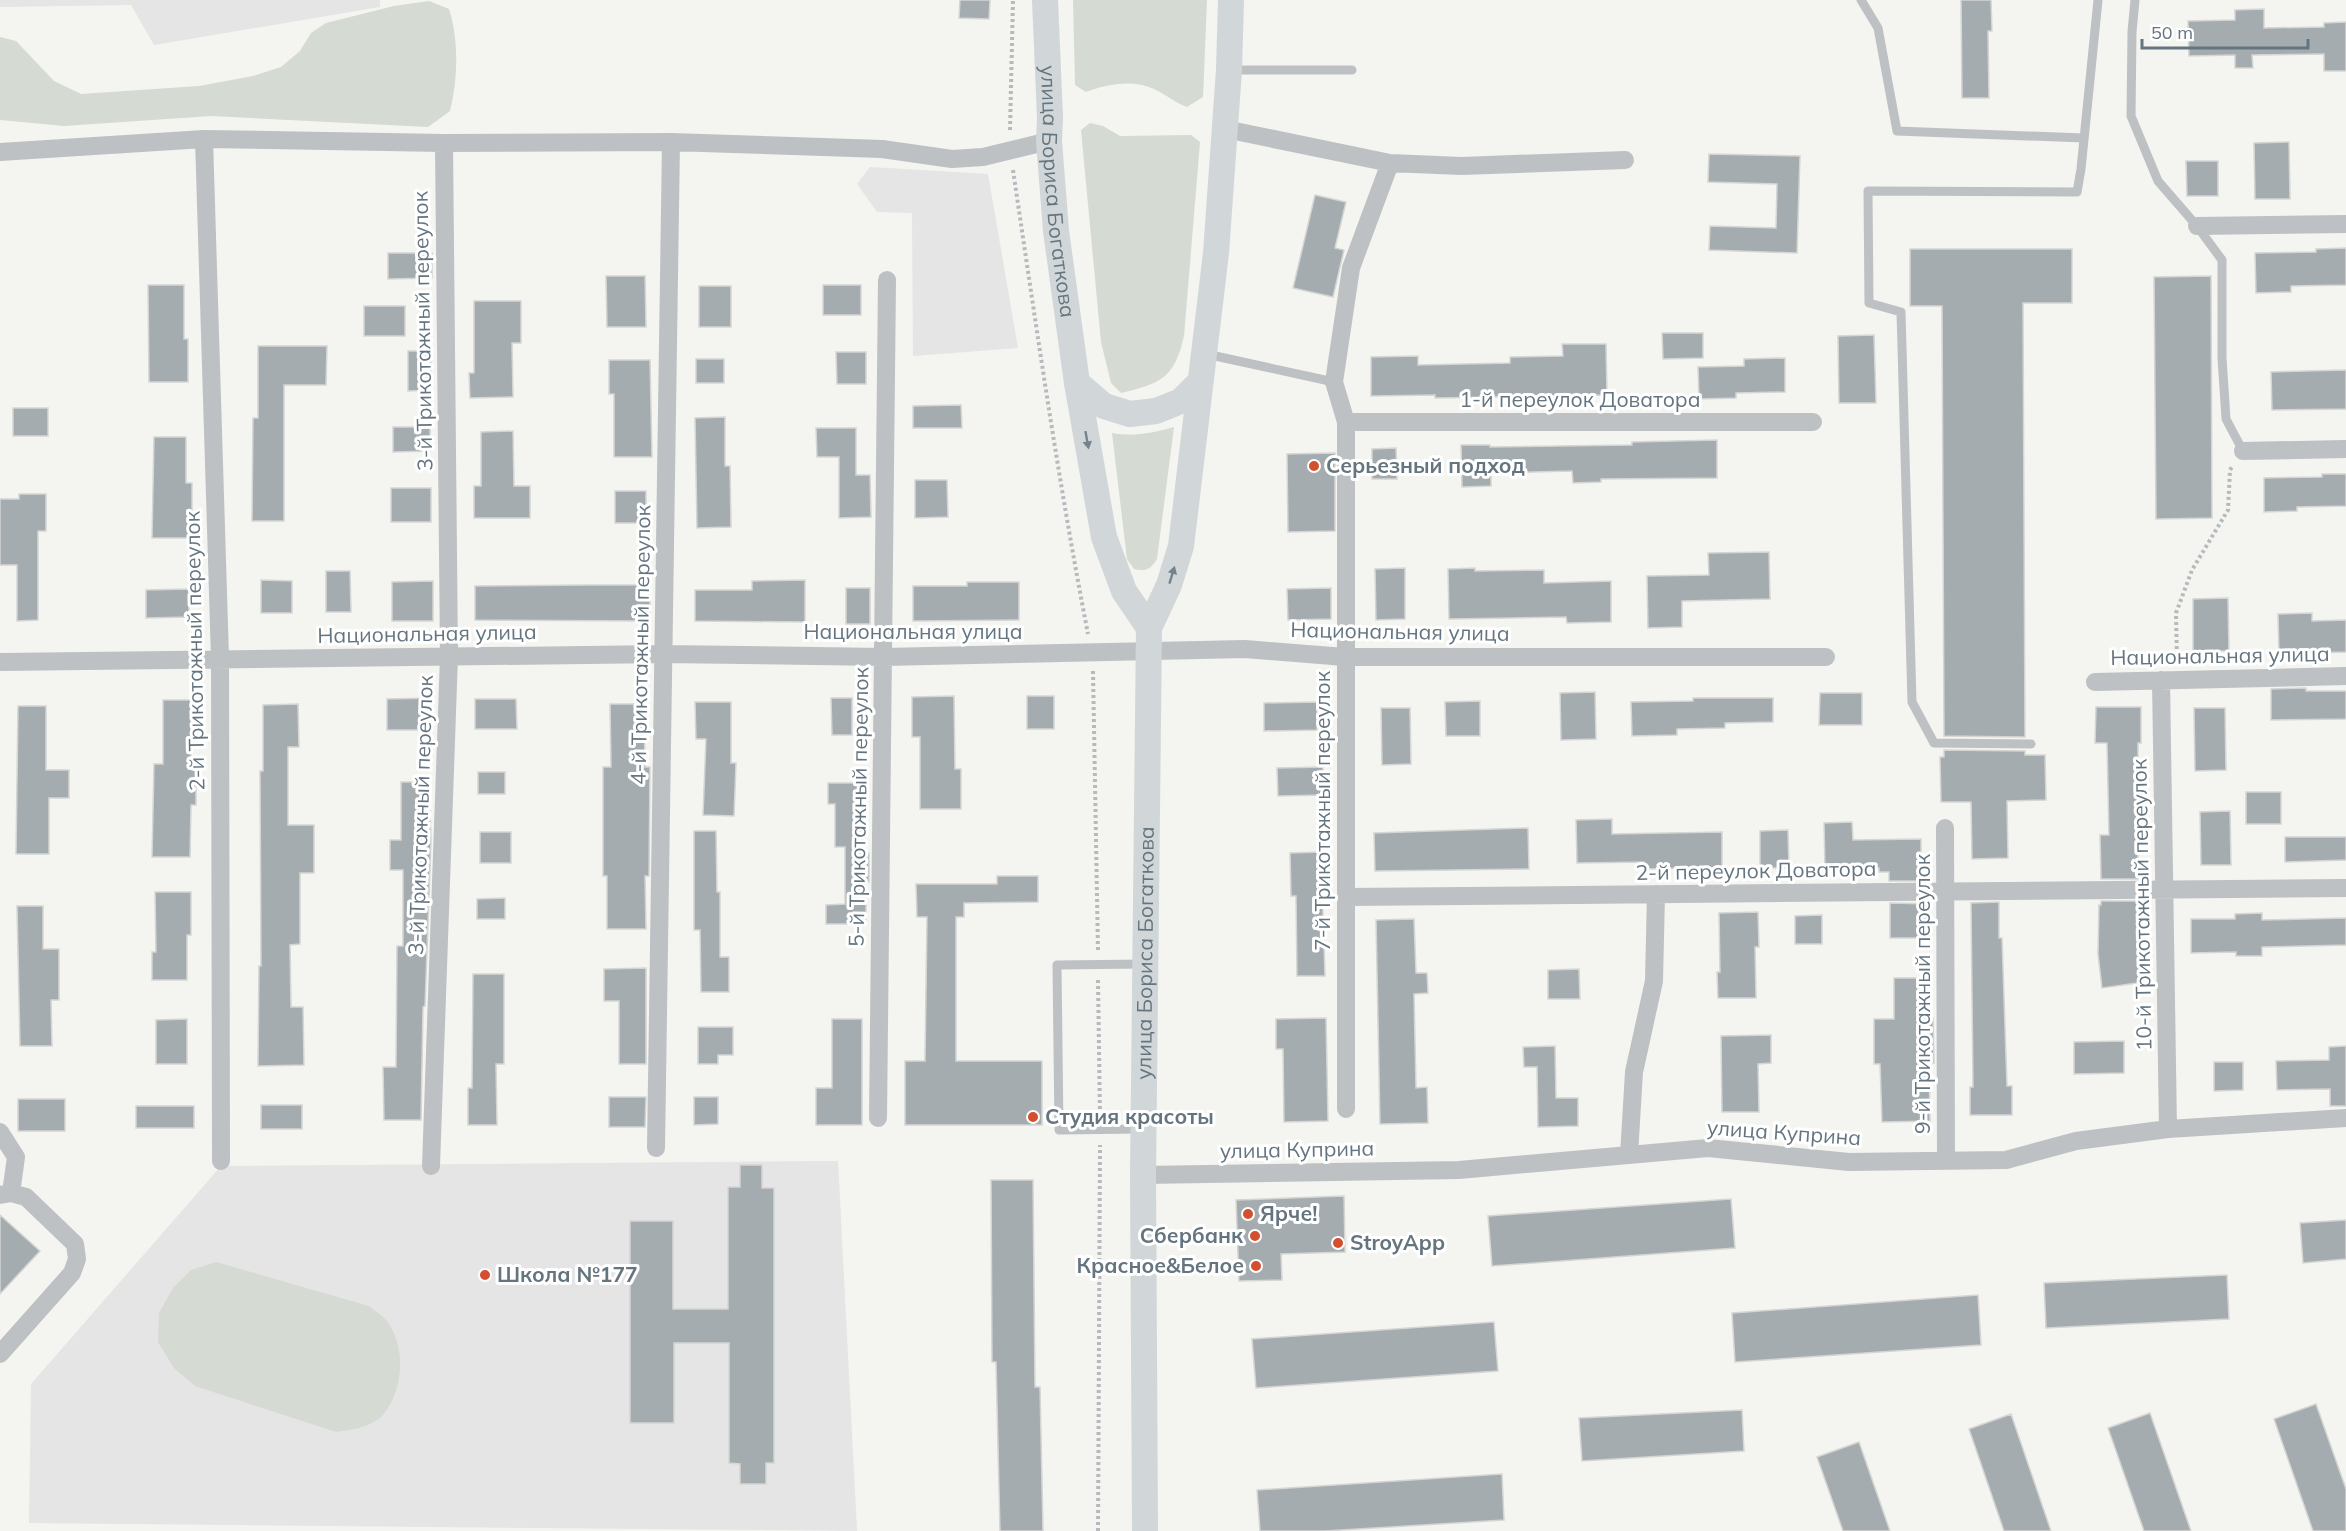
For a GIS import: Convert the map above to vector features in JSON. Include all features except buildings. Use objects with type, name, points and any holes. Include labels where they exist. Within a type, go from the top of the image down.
[{"type":"main road","name":"улица Бориса Богаткова","points":[[1045,0],[1049,141],[1056,231],[1077,383],[1104,537],[1124,591],[1150,640]]},
{"type":"main road","name":"улица Бориса Богаткова","points":[[1145,1531],[1143,1175],[1150,640],[1181,546],[1216,253],[1229,70],[1231,0]]},
{"type":"main road","points":[[1077,383],[1104,406],[1130,414],[1156,411],[1181,401],[1200,382]]},
{"type":"street","points":[[1225,129],[1390,163],[1461,166],[1625,160]]},
{"type":"street","points":[[0,152],[204,140],[444,143],[671,142],[882,149],[952,159],[983,157],[1049,141]]},
{"type":"street","name":"2-й Трикотажный переулок","points":[[204,140],[220,658],[221,1161]]},
{"type":"street","name":"4-й Трикотажный переулок","points":[[657,1148],[671,142]]},
{"type":"street","name":"3-й Трикотажный переулок","points":[[431,1166],[449,656],[444,143]]},
{"type":"street","name":"7-й Трикотажный переулок","points":[[1346,1109],[1346,423],[1334,382],[1351,268],[1390,163]]},
{"type":"street","points":[[2198,226],[2346,224]]},
{"type":"street","name":"5-й Трикотажный переулок","points":[[878,1118],[887,280]]},
{"type":"street","name":"1-й переулок Доватора","points":[[1346,423],[1813,422]]},
{"type":"street","points":[[2243,451],[2346,449]]},
{"type":"street","name":"Национальная улица","points":[[0,662],[664,654],[884,657],[1092,653],[1150,640],[1346,657],[1827,657]]},
{"type":"street","name":"Национальная улица","points":[[2095,682],[2346,676]]},
{"type":"street","name":"10-й Трикотажный переулок","points":[[2168,1129],[2166,890],[2169,680]]},
{"type":"street","name":"9-й Трикотажный переулок","points":[[1945,828],[1946,1160]]},
{"type":"street","name":"2-й переулок Доватора","points":[[1346,897],[2346,888]]},
{"type":"street","points":[[1629,1155],[1634,1072],[1654,981],[1656,894]]},
{"type":"street","name":"улица Куприна","points":[[1143,1175],[1459,1170],[1708,1148],[1849,1162],[2006,1160],[2076,1141],[2168,1129],[2346,1118]]},
{"type":"street","points":[[0,1132],[16,1157],[5,1194],[26,1197],[75,1244],[76,1259],[72,1273],[0,1354]]},
{"type":"lane","points":[[1861,0],[1878,28],[1897,131],[2084,138]]},
{"type":"lane","points":[[2031,744],[1934,743],[1912,702],[1901,312],[1869,303],[1868,191],[2077,192],[2098,0]]},
{"type":"lane","points":[[2135,0],[2132,32],[2131,116],[2158,181],[2198,226],[2223,260],[2222,358],[2226,419],[2243,451]]},
{"type":"lane","points":[[1229,70],[1352,70]]},
{"type":"lane","points":[[1203,354],[1334,382]]},
{"type":"lane","points":[[1144,1129],[1059,1130],[1057,965],[1146,964]]},
{"type":"path","points":[[1013,0],[1010,150],[1072,553],[1092,653],[1096,743],[1100,1129],[1098,1531]]},
{"type":"path","points":[[2169,680],[2175,613],[2192,570],[2228,510],[2230,470],[2243,451]]},
{"type":"shaded area","points":[[0,0],[380,0],[380,7],[154,45],[131,5],[0,7]]},
{"type":"shaded area","points":[[1073,0],[1207,0],[1203,97],[1187,107],[1154,89],[1137,84],[1111,85],[1086,92],[1075,85]]},
{"type":"shaded area","points":[[429,1],[449,9],[456,60],[455,86],[450,111],[428,127],[211,116],[64,126],[0,120],[0,37],[16,41],[54,81],[81,94],[199,86],[253,76],[281,67],[300,51],[311,33],[326,23],[394,6]]},
{"type":"shaded area","points":[[1090,123],[1103,126],[1120,136],[1191,135],[1200,142],[1184,336],[1180,350],[1176,362],[1164,377],[1146,386],[1121,393],[1111,383],[1101,342],[1081,130]]},
{"type":"shaded area","points":[[870,167],[988,174],[1018,348],[913,356],[912,213],[877,212],[857,184]]},
{"type":"shaded area","points":[[1174,427],[1157,559],[1148,569],[1134,569],[1127,559],[1112,433],[1143,434]]},
{"type":"shaded area","name":"Школа №177","points":[[838,1161],[857,1531],[29,1523],[31,1384],[221,1166]]},
{"type":"shaded area","points":[[216,1262],[369,1306],[382,1317],[394,1334],[400,1358],[395,1394],[383,1415],[367,1425],[336,1432],[195,1386],[174,1368],[158,1342],[159,1313],[173,1288],[191,1270]]},
{"type":"place","name":"Серьезный подход","points":[[1314,466]]},
{"type":"place","name":"Студия красоты","points":[[1033,1117]]},
{"type":"place","name":"Ярче!","points":[[1248,1214]]},
{"type":"place","name":"Сбербанк","points":[[1255,1236]]},
{"type":"place","name":"StroyApp","points":[[1338,1243]]},
{"type":"place","name":"Красное&Белое","points":[[1256,1266]]},
{"type":"place","name":"Школа №177","points":[[485,1275]]}]
